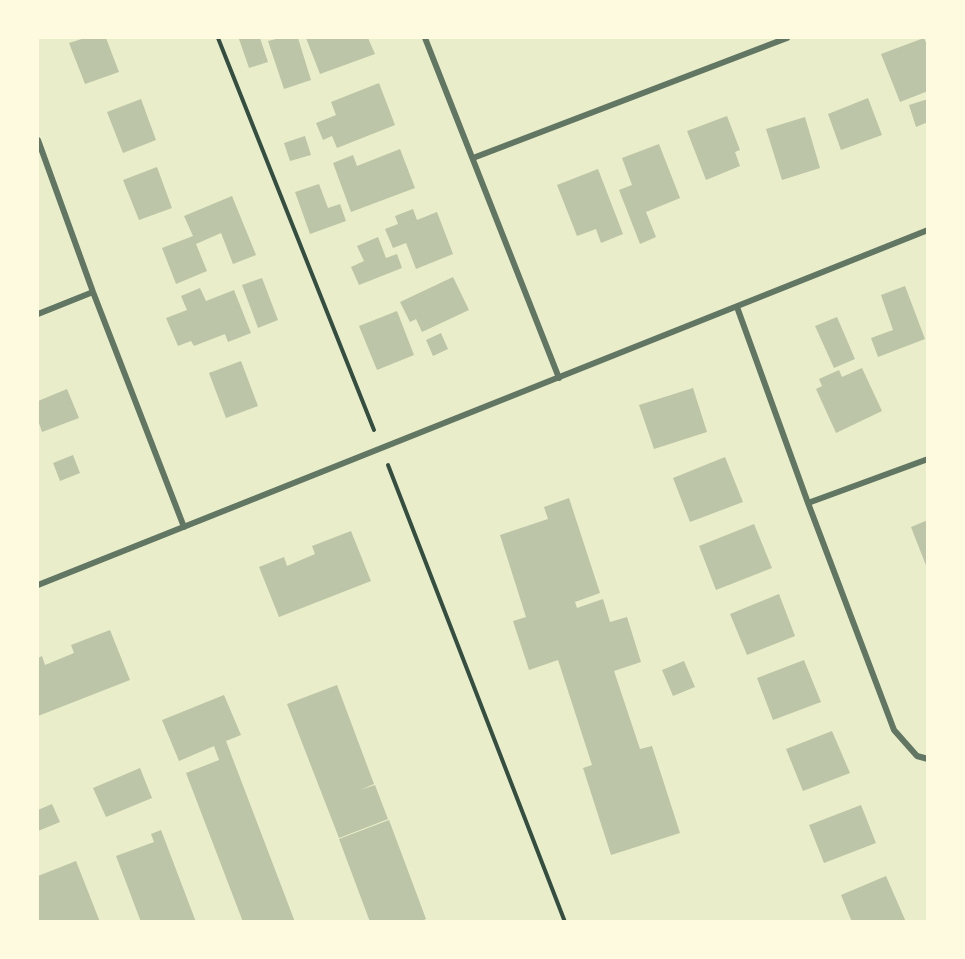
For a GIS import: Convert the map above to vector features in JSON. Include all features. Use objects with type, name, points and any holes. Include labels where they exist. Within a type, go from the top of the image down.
[{"type":"street","points":[[425,38],[559,378]]},
{"type":"street","points":[[473,158],[787,38]]},
{"type":"street","points":[[38,140],[93,292],[184,527]]},
{"type":"street","points":[[38,585],[927,230]]},
{"type":"street","points":[[38,314],[93,292]]},
{"type":"street","points":[[737,307],[894,730],[916,756],[927,759]]},
{"type":"street","points":[[808,503],[927,459]]},
{"type":"path","points":[[219,38],[382,448],[565,921]]},
{"type":"building","points":[[85,38],[106,38],[119,72],[85,84],[69,43]]},
{"type":"building","points":[[260,38],[268,62],[249,68],[239,39]]},
{"type":"building","points":[[298,38],[311,80],[284,89],[268,41]]},
{"type":"building","points":[[306,38],[368,38],[375,54],[320,74]]},
{"type":"building","points":[[924,38],[928,47],[928,91],[900,102],[881,54]]},
{"type":"building","points":[[379,83],[395,125],[337,148],[332,136],[323,140],[316,123],[336,115],[331,102]]},
{"type":"building","points":[[868,98],[882,135],[841,150],[828,114]]},
{"type":"building","points":[[141,99],[156,140],[123,153],[107,112]]},
{"type":"building","points":[[928,99],[928,122],[916,127],[909,105]]},
{"type":"building","points":[[727,116],[740,150],[735,152],[740,166],[706,180],[687,131]]},
{"type":"building","points":[[805,117],[820,168],[782,180],[766,129]]},
{"type":"building","points":[[305,136],[311,155],[290,161],[284,143]]},
{"type":"building","points":[[659,144],[680,198],[646,212],[656,237],[640,244],[619,190],[632,185],[622,158]]},
{"type":"building","points":[[400,149],[415,188],[351,212],[333,163],[353,155],[357,166]]},
{"type":"building","points":[[157,167],[172,208],[139,220],[123,180]]},
{"type":"building","points":[[598,169],[623,234],[601,243],[596,229],[577,236],[557,185]]},
{"type":"building","points":[[319,184],[328,208],[340,204],[346,221],[310,234],[295,192]]},
{"type":"building","points":[[232,196],[256,255],[233,264],[221,233],[196,244],[207,271],[176,284],[162,248],[193,236],[184,216]]},
{"type":"building","points":[[413,209],[417,220],[437,212],[453,254],[416,269],[406,243],[393,248],[385,229],[398,224],[395,216]]},
{"type":"building","points":[[378,237],[386,258],[397,254],[402,268],[359,285],[351,267],[364,261],[357,246]]},
{"type":"building","points":[[453,277],[469,310],[422,332],[416,319],[410,322],[400,302]]},
{"type":"building","points":[[262,278],[278,320],[258,328],[242,285]]},
{"type":"building","points":[[905,286],[925,339],[878,357],[871,338],[893,330],[881,295]]},
{"type":"building","points":[[200,288],[206,301],[234,290],[251,333],[228,342],[225,334],[194,346],[191,341],[178,346],[166,318],[187,310],[181,296]]},
{"type":"building","points":[[397,311],[414,355],[377,370],[359,326]]},
{"type":"building","points":[[837,317],[855,359],[834,368],[815,326]]},
{"type":"building","points":[[441,333],[448,349],[433,356],[426,340]]},
{"type":"building","points":[[241,361],[258,406],[226,418],[209,373]]},
{"type":"building","points":[[862,368],[882,411],[836,433],[816,389],[822,386],[819,379],[839,370],[842,377]]},
{"type":"building","points":[[693,388],[707,432],[654,449],[639,405]]},
{"type":"building","points":[[67,389],[79,418],[42,432],[38,420],[38,401]]},
{"type":"building","points":[[73,455],[80,473],[60,481],[53,463]]},
{"type":"building","points":[[725,457],[743,502],[690,522],[673,478]]},
{"type":"building","points":[[569,498],[600,593],[575,602],[577,608],[603,599],[610,622],[627,617],[641,662],[614,671],[640,749],[652,746],[680,833],[611,855],[583,768],[592,765],[558,660],[529,670],[513,621],[526,617],[500,535],[548,519],[544,507]]},
{"type":"building","points":[[928,520],[928,568],[927,568],[911,527]]},
{"type":"building","points":[[754,524],[772,568],[716,590],[699,546]]},
{"type":"building","points":[[351,531],[371,581],[279,617],[259,567],[284,557],[287,566],[315,554],[312,546]]},
{"type":"building","points":[[779,594],[795,636],[747,655],[730,614]]},
{"type":"building","points":[[110,630],[130,680],[38,716],[38,658],[42,656],[45,665],[74,653],[71,645]]},
{"type":"building","points":[[804,660],[821,702],[773,720],[757,678]]},
{"type":"building","points":[[684,661],[695,687],[673,696],[662,670]]},
{"type":"building","points":[[337,685],[374,784],[360,790],[375,785],[388,819],[339,838],[287,704]]},
{"type":"building","points":[[224,695],[241,735],[226,741],[295,922],[243,922],[186,773],[219,760],[214,746],[179,761],[162,720]]},
{"type":"building","points":[[832,731],[850,773],[803,791],[786,749]]},
{"type":"building","points":[[140,768],[152,798],[106,817],[93,788]]},
{"type":"building","points":[[52,804],[60,822],[38,831],[38,810]]},
{"type":"building","points":[[861,805],[876,843],[824,863],[809,825]]},
{"type":"building","points":[[389,820],[426,919],[420,922],[370,922],[339,839]]},
{"type":"building","points":[[161,830],[196,922],[141,922],[116,856],[154,842],[151,834]]},
{"type":"building","points":[[76,861],[100,922],[38,922],[38,876]]},
{"type":"building","points":[[886,876],[906,922],[852,922],[841,895]]}]
